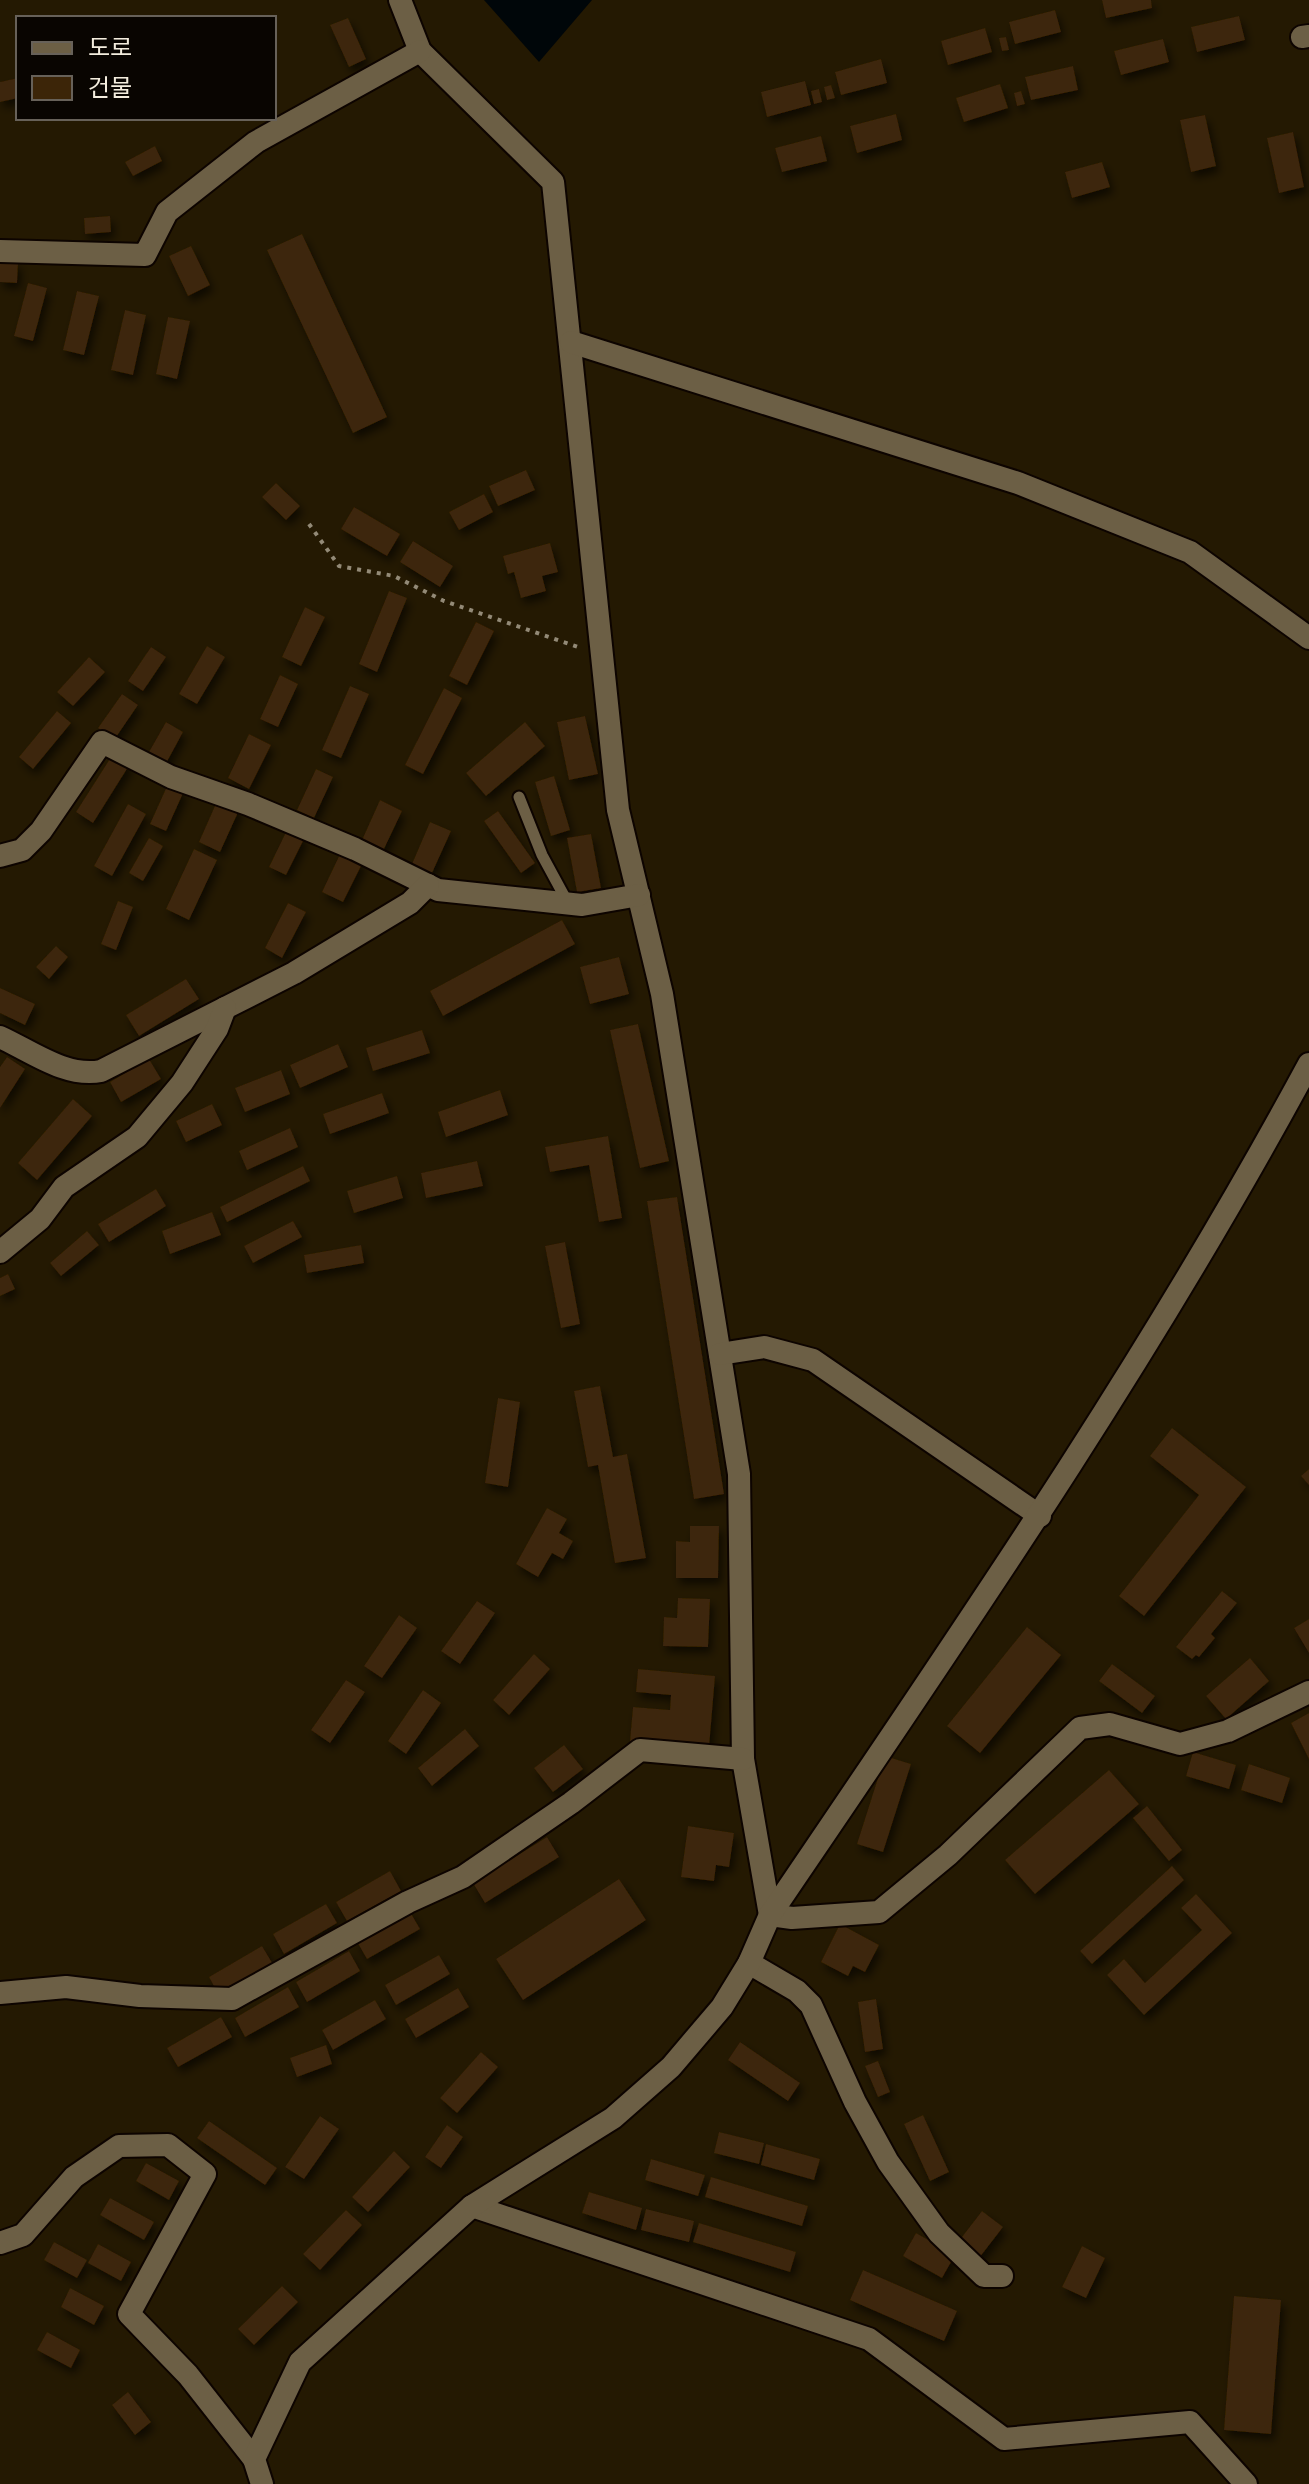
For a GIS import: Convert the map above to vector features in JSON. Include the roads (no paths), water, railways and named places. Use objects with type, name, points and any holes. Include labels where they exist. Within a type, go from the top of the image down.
[{"type":"street","points":[[400,0],[420,51],[553,182],[618,810],[662,994],[739,1474],[743,1759],[770,1915]]},
{"type":"street","points":[[0,251],[145,255],[167,212],[256,142],[420,51]]},
{"type":"street","points":[[571,342],[1018,483],[1190,552],[1309,638]]},
{"type":"street","points":[[0,856],[22,850],[30,843],[102,742],[171,777],[248,804],[438,890],[582,905],[639,895]]},
{"type":"street","points":[[0,1037],[85,1074],[101,1071],[149,1050],[333,950],[410,903],[428,885]]},
{"type":"street","points":[[0,1252],[40,1219],[64,1187],[137,1137],[182,1083],[217,1029],[225,1008]]},
{"type":"street","points":[[254,2459],[300,2362],[472,2206],[613,2118],[671,2067],[722,2007],[749,1963],[770,1915],[1040,1516],[1239,1194],[1309,1064]]},
{"type":"street","points":[[720,1354],[764,1347],[813,1360],[1040,1516]]},
{"type":"street","points":[[770,1915],[792,1918],[879,1912],[948,1855],[1080,1728],[1110,1724],[1180,1744],[1228,1731],[1309,1692]]},
{"type":"street","points":[[0,1993],[66,1987],[140,1996],[232,1999],[408,1902],[463,1877],[571,1803],[640,1750],[743,1759]]},
{"type":"street","points":[[749,1963],[805,1997],[868,2127],[918,2206],[951,2247],[984,2276],[1002,2276]]},
{"type":"street","points":[[0,2243],[23,2235],[74,2177],[119,2146],[168,2145],[205,2174],[129,2314],[188,2375],[254,2459],[262,2484]]},
{"type":"street","points":[[472,2206],[869,2339],[1004,2439],[1190,2422],[1246,2484]]},
{"type":"lane","points":[[519,797],[542,855],[568,903]]}]
